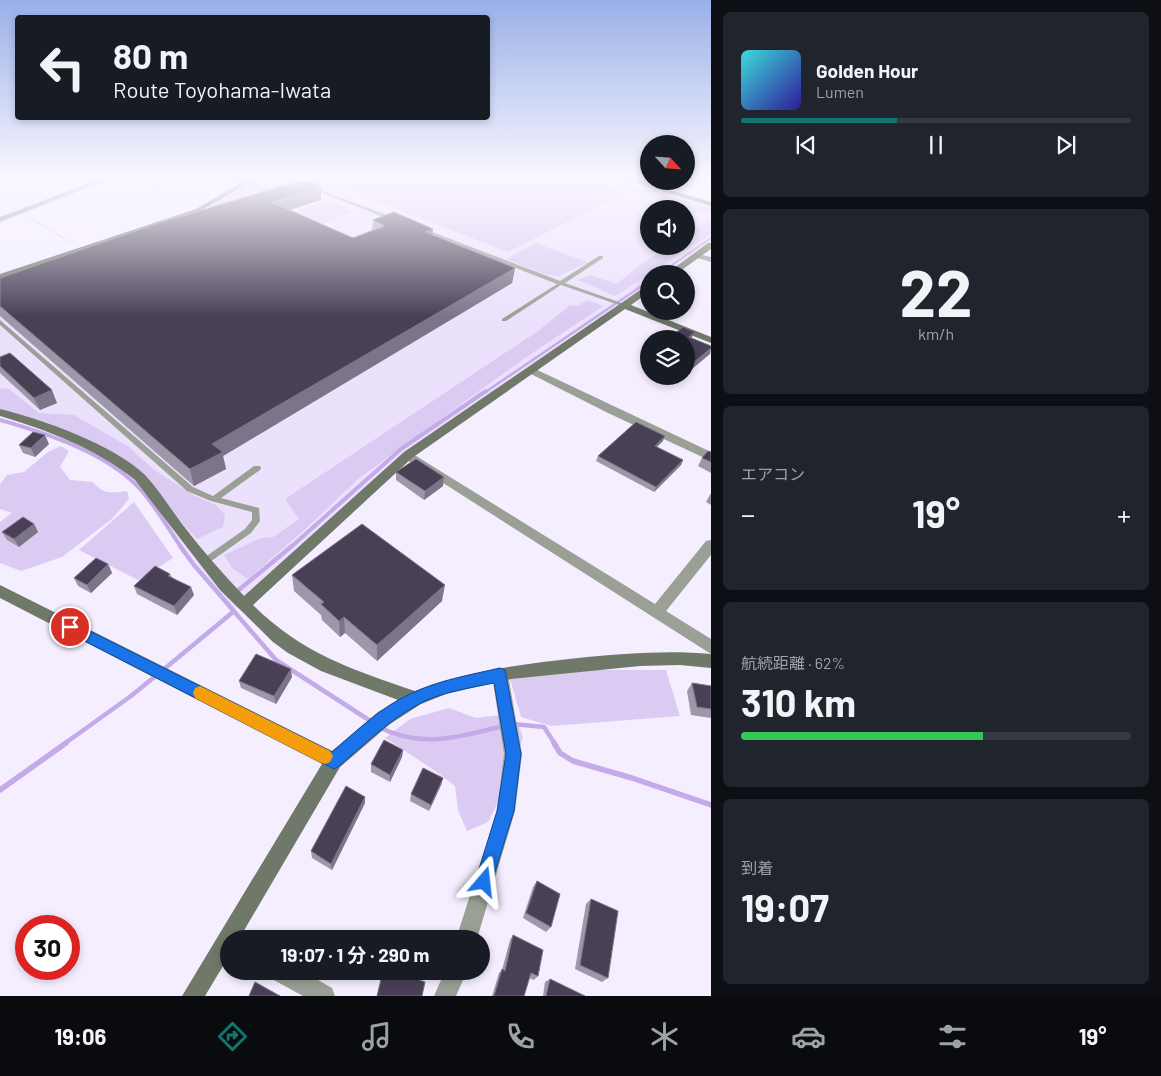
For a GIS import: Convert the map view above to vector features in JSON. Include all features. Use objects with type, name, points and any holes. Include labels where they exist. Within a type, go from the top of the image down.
[{"type":"street","points":[[0,277],[159,223]]},
{"type":"street","points":[[683,265],[711,245]]},
{"type":"street","points":[[697,255],[711,260]]},
{"type":"street","points":[[244,605],[408,455],[640,294]]},
{"type":"street","points":[[624,305],[711,340]]},
{"type":"street","points":[[531,370],[612,411],[711,457]]},
{"type":"street","points":[[0,412],[21,417],[102,452],[139,477],[204,562],[244,605],[278,636],[304,655],[334,669],[415,699]]},
{"type":"street","points":[[408,455],[658,611],[711,647]]},
{"type":"street","points":[[658,611],[711,545]]},
{"type":"street","points":[[0,591],[334,761]]},
{"type":"street","points":[[235,930],[334,761],[384,718],[415,699],[445,687],[500,675],[561,666],[640,659],[680,658],[711,662]]},
{"type":"street","points":[[469,930],[506,811],[514,754],[500,675]]},
{"type":"street","points":[[193,996],[220,954]]},
{"type":"street","points":[[296,980],[324,996]]},
{"type":"street","points":[[445,996],[452,980]]},
{"type":"lane","points":[[418,228],[560,283],[624,305]]},
{"type":"lane","points":[[504,320],[601,257]]},
{"type":"lane","points":[[0,322],[190,489],[214,500],[256,510],[256,521],[248,530],[204,562]]},
{"type":"lane","points":[[214,500],[257,468]]},
{"type":"path","points":[[40,223],[81,250]]},
{"type":"shaded area","points":[[159,223],[640,223],[640,255],[694,255],[680,265],[640,265],[640,293],[408,455],[233,612],[121,464],[21,417],[0,414],[0,279]]},
{"type":"shaded area","points":[[164,223],[181,223],[0,279]]},
{"type":"shaded area","points":[[306,223],[323,223],[314,227]]},
{"type":"shaded area","points":[[435,223],[564,223],[508,252]]},
{"type":"shaded area","points":[[695,223],[711,223],[711,243],[695,254]]},
{"type":"shaded area","points":[[704,223],[711,223],[711,234],[695,244],[695,229]]},
{"type":"shaded area","points":[[535,243],[588,262],[559,276],[544,274],[506,259]]},
{"type":"shaded area","points":[[655,255],[678,255],[663,265],[640,265]]},
{"type":"shaded area","points":[[640,265],[640,280],[615,296],[578,280],[590,275],[617,284]]},
{"type":"shaded area","points":[[588,300],[603,306],[522,360],[358,479],[312,523],[248,579],[232,568],[224,555],[261,538],[273,537],[299,519],[285,499],[538,331],[570,305],[577,306]]},
{"type":"shaded area","points":[[0,388],[9,389],[39,413],[74,415],[129,447],[153,469],[195,496],[216,505],[225,515],[223,527],[197,539],[135,474],[85,445],[0,412]]},
{"type":"shaded area","points":[[61,446],[69,451],[60,467],[70,480],[93,482],[100,489],[108,492],[127,491],[129,499],[113,518],[62,557],[21,571],[0,563],[0,522],[12,513],[0,509],[0,484],[7,475],[24,472],[48,452]]},
{"type":"shaded area","points":[[134,502],[173,558],[138,580],[79,550]]},
{"type":"shaded area","points":[[580,670],[666,670],[680,716],[551,726],[521,717],[510,679]]},
{"type":"shaded area","points":[[449,708],[476,718],[501,715],[520,728],[523,738],[510,778],[488,822],[467,831],[458,810],[455,786],[430,767],[385,738],[410,719]]},
{"type":"building","points":[[158,223],[320,223],[353,238],[385,226],[380,223],[420,223],[433,229],[425,232],[515,268],[212,444],[223,452],[190,469],[0,306],[0,278]]},
{"type":"building","points":[[683,327],[690,330],[679,330]]},
{"type":"building","points":[[695,339],[711,346],[695,361]]},
{"type":"building","points":[[10,353],[52,390],[34,398],[0,366],[0,357]]},
{"type":"building","points":[[636,422],[665,436],[655,446],[683,460],[656,487],[598,456]]},
{"type":"building","points":[[33,432],[45,435],[31,448],[19,445]]},
{"type":"building","points":[[708,451],[711,452],[711,462],[702,458]]},
{"type":"building","points":[[416,459],[444,477],[425,491],[396,472]]},
{"type":"building","points":[[23,517],[34,524],[14,539],[2,532]]},
{"type":"building","points":[[362,524],[445,585],[377,645],[344,617],[339,621],[321,604],[324,602],[292,575]]},
{"type":"building","points":[[96,558],[108,564],[87,585],[74,578]]},
{"type":"building","points":[[155,566],[170,574],[168,576],[191,587],[174,606],[134,586]]},
{"type":"building","points":[[256,654],[291,669],[274,696],[239,681]]},
{"type":"building","points":[[692,683],[711,686],[711,709],[697,707]]},
{"type":"building","points":[[384,740],[403,750],[390,775],[371,764]]},
{"type":"building","points":[[423,768],[443,778],[431,805],[411,794]]},
{"type":"building","points":[[346,786],[365,797],[331,864],[311,851]]},
{"type":"building","points":[[537,881],[560,894],[551,927],[526,913]]},
{"type":"building","points":[[591,899],[618,911],[608,978],[580,965]]},
{"type":"building","points":[[513,935],[543,950],[538,976],[531,973],[524,996],[494,996],[502,969],[505,971]]},
{"type":"building","points":[[550,979],[585,996],[546,996]]},
{"type":"building","points":[[381,980],[419,980],[425,982],[422,996],[377,996]]},
{"type":"building","points":[[255,982],[280,996],[249,996]]},
{"type":"waterway","points":[[672,265],[711,238]]},
{"type":"waterway","points":[[484,393],[640,287]]},
{"type":"waterway","points":[[291,547],[401,449],[486,391]]},
{"type":"waterway","points":[[0,420],[56,438],[112,465],[141,490],[157,510],[181,547]]},
{"type":"waterway","points":[[180,546],[194,565],[276,660],[372,722]]},
{"type":"waterway","points":[[235,593],[292,546]]},
{"type":"waterway","points":[[163,670],[233,612]]},
{"type":"waterway","points":[[64,744],[131,696],[158,674]]},
{"type":"waterway","points":[[513,724],[544,727],[555,744]]},
{"type":"waterway","points":[[379,727],[410,738],[440,739],[503,726]]},
{"type":"waterway","points":[[0,790],[66,743]]},
{"type":"waterway","points":[[554,743],[560,753],[573,761],[632,778],[711,805]]},
{"type":"slow traffic","points":[[200,693],[325,756]]},
{"type":"route","points":[[70,627],[334,761],[384,718],[415,699],[445,687],[500,675],[514,754],[506,811],[484,882]]}]
